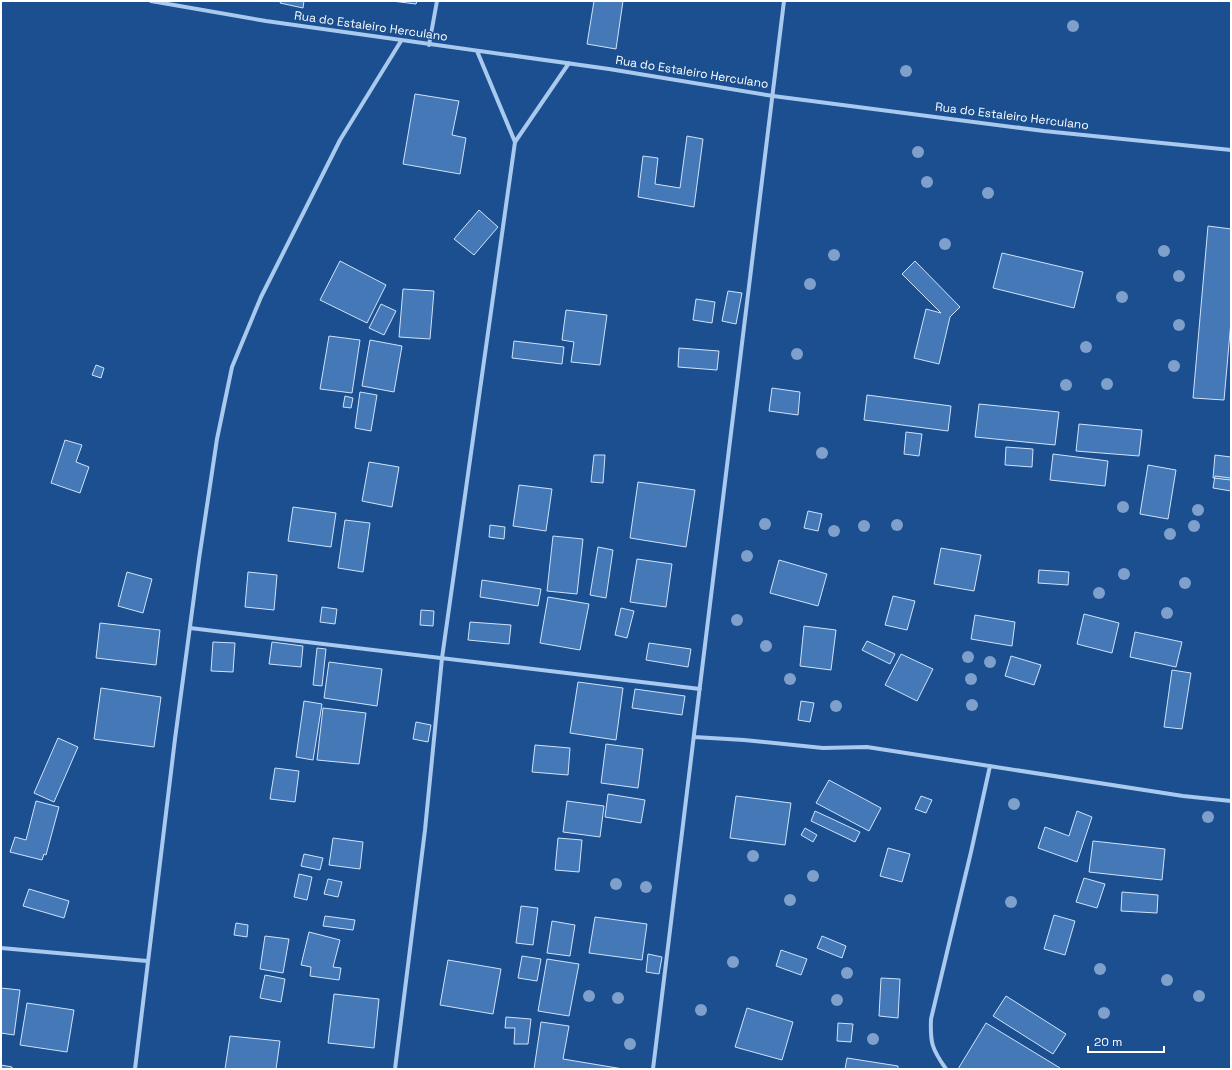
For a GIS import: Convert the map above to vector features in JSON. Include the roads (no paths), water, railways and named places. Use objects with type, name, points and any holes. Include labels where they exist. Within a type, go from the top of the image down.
[{"type":"street","name":"Rua do Estaleiro Herculano","points":[[151,1],[266,21],[429,45],[568,63],[773,96],[1044,131],[1231,150]]},
{"type":"street","points":[[429,45],[437,1]]},
{"type":"street","points":[[653,1069],[784,1]]},
{"type":"street","points":[[135,1069],[147,961],[190,628],[217,439],[232,367],[262,297],[340,140],[401,40]]},
{"type":"street","points":[[477,51],[515,142]]},
{"type":"street","points":[[395,1069],[424,838],[442,658],[515,142],[568,63]]},
{"type":"street","points":[[190,628],[700,689]]},
{"type":"street","points":[[694,737],[744,740],[823,748],[867,748],[1183,796],[1231,801]]},
{"type":"street","points":[[946,1069],[936,1054],[930,1038],[931,1018],[990,766]]},
{"type":"street","points":[[1,948],[147,961]]}]
